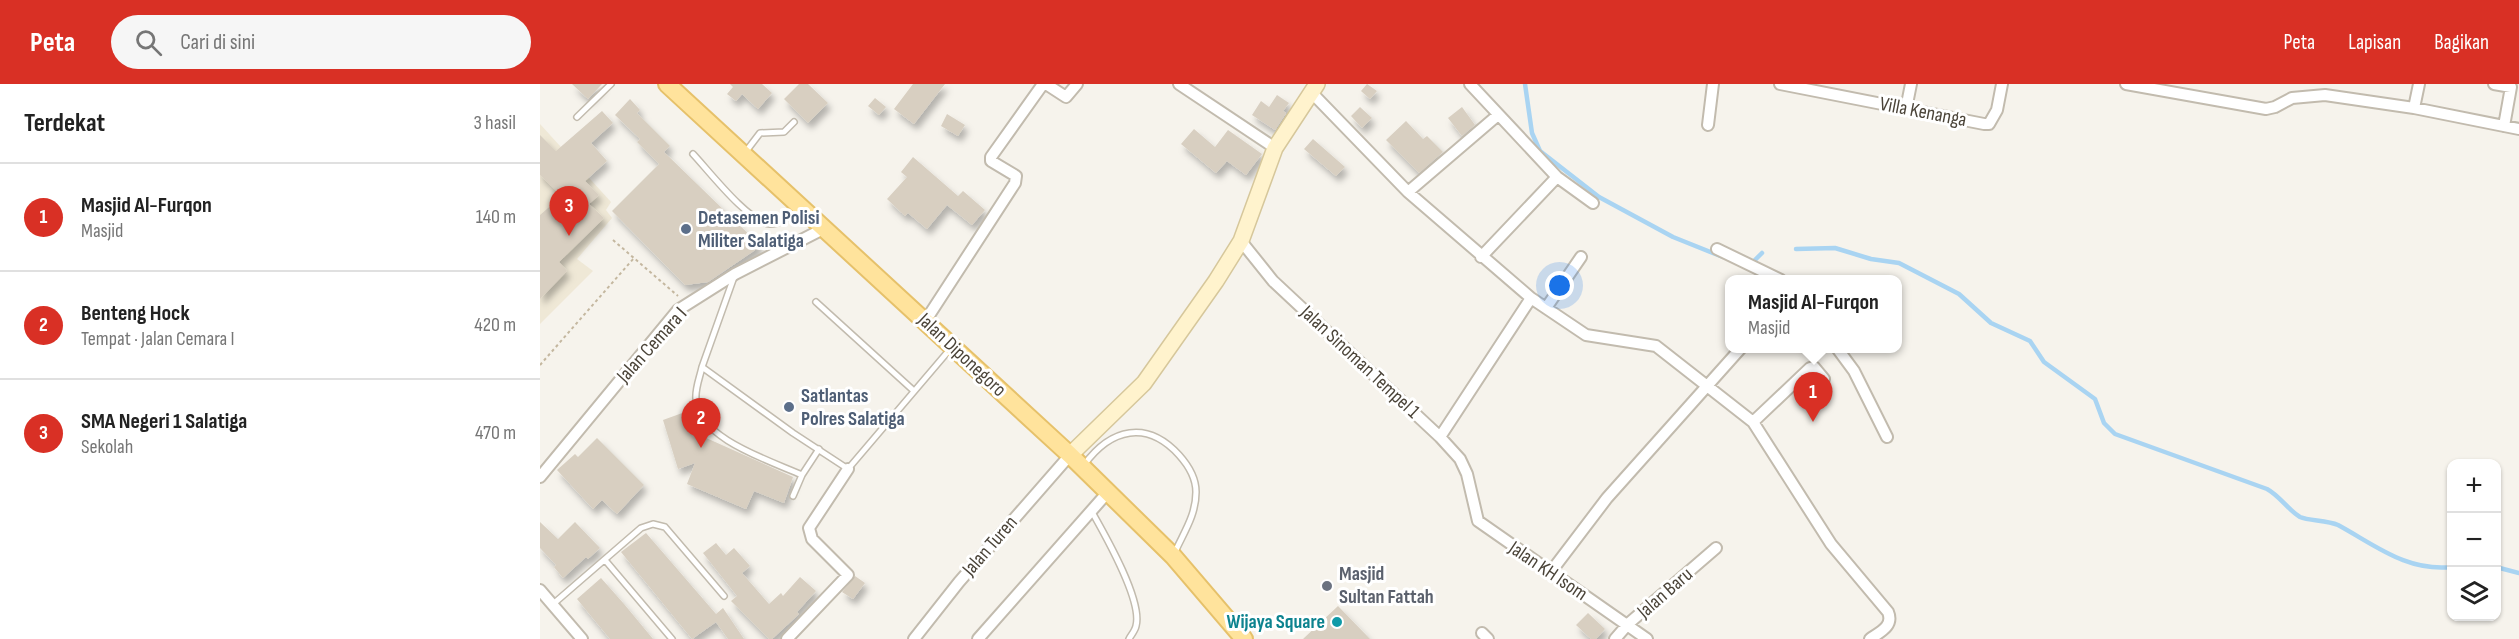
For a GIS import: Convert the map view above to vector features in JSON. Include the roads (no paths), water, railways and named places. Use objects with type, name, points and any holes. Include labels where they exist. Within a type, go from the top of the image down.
[{"type":"main road","name":"Jalan Diponegoro","points":[[667,84],[1070,455],[1173,556],[1244,639]]},
{"type":"street","points":[[926,320],[1015,183],[1016,176],[991,161],[991,157],[1045,84],[1066,97],[1077,84]]},
{"type":"street","points":[[1179,84],[1275,148]]},
{"type":"street","points":[[1470,84],[1557,177],[1593,203]]},
{"type":"street","points":[[1708,125],[1713,84]]},
{"type":"street","name":"Villa Kenanga","points":[[1780,84],[1814,87],[1906,110],[1989,124],[1997,110],[2002,84]]},
{"type":"street","points":[[1906,110],[1911,84]]},
{"type":"street","points":[[2127,84],[2266,109],[2308,95],[2414,108],[2519,129]]},
{"type":"street","points":[[2414,108],[2419,84]]},
{"type":"street","points":[[2494,84],[2515,88],[2504,126]]},
{"type":"street","points":[[1070,455],[1144,382],[1216,281],[1241,241],[1275,148],[1315,89],[1408,192],[1481,257],[1532,298],[1586,336],[1656,346],[1673,357],[1707,387],[1753,422],[1831,544],[1888,612],[1890,617],[1887,626],[1870,639]]},
{"type":"street","points":[[1408,192],[1498,115]]},
{"type":"street","points":[[1481,257],[1557,177]]},
{"type":"street","name":"Jalan Cemara I","points":[[540,477],[678,310],[735,274],[824,229]]},
{"type":"street","name":"Jalan Sinoman Tempel 1","points":[[1241,241],[1273,281],[1440,437],[1460,459],[1471,489]]},
{"type":"street","points":[[1718,249],[1772,275]]},
{"type":"street","points":[[1546,308],[1581,258]]},
{"type":"street","points":[[1440,437],[1532,298]]},
{"type":"street","points":[[1550,573],[1607,498],[1737,353]]},
{"type":"street","points":[[1841,353],[1854,371],[1887,437]]},
{"type":"street","points":[[1753,422],[1810,368],[1814,368],[1824,379]]},
{"type":"street","name":"Jalan Turen","points":[[914,639],[959,582],[1070,455]]},
{"type":"street","points":[[787,639],[848,575],[812,539],[809,528],[848,469]]},
{"type":"street","name":"Jalan KH Isom","points":[[1471,489],[1478,521],[1647,639]]},
{"type":"street","points":[[978,639],[1108,492]]},
{"type":"street","name":"Jalan Baru","points":[[1615,639],[1628,624],[1716,548]]},
{"type":"street","points":[[540,590],[582,639]]},
{"type":"lane","points":[[577,117],[611,84]]},
{"type":"lane","points":[[743,155],[760,132],[765,130],[780,134],[794,122]]},
{"type":"lane","points":[[693,154],[755,219],[770,224],[782,221],[801,208]]},
{"type":"lane","points":[[735,274],[702,367],[696,400],[704,423],[714,432],[802,475]]},
{"type":"lane","points":[[816,302],[914,392]]},
{"type":"lane","points":[[702,367],[848,469],[952,347]]},
{"type":"lane","points":[[1082,467],[1092,453],[1134,431],[1153,434],[1166,441],[1186,463],[1196,490],[1191,520],[1173,556]]},
{"type":"lane","points":[[793,496],[802,475],[819,449]]},
{"type":"lane","points":[[1091,510],[1113,549],[1132,596],[1137,614],[1136,627],[1129,639]]},
{"type":"lane","points":[[552,605],[641,528],[654,524],[665,527],[724,596]]},
{"type":"lane","points":[[605,560],[672,639]]},
{"type":"waterway","points":[[1525,84],[1532,133],[1540,151],[1599,197],[1673,237],[1723,257]]},
{"type":"waterway","points":[[1796,249],[1835,248],[1871,259],[1899,263],[1959,294],[1991,323],[2030,341],[2044,362],[2095,399],[2104,423],[2115,434],[2267,489],[2300,517],[2338,525],[2406,561],[2420,565],[2447,567]]},
{"type":"waterway","points":[[1750,265],[1762,253]]},
{"type":"waterway","points":[[2501,568],[2519,573]]},
{"type":"place","name":"Detasemen Polisi Militer Salatiga","points":[[686,229]]},
{"type":"place","name":"SMA Negeri 1 Salatiga","points":[[569,236]]},
{"type":"place","name":"Satlantas Polres Salatiga","points":[[789,407]]},
{"type":"place","name":"Masjid Al-Furqon","points":[[1813,422]]},
{"type":"place","name":"Benteng Hock","points":[[701,448]]},
{"type":"place","name":"Masjid Sultan Fattah","points":[[1327,586]]},
{"type":"place","name":"Wijaya Square","points":[[1337,622]]}]
